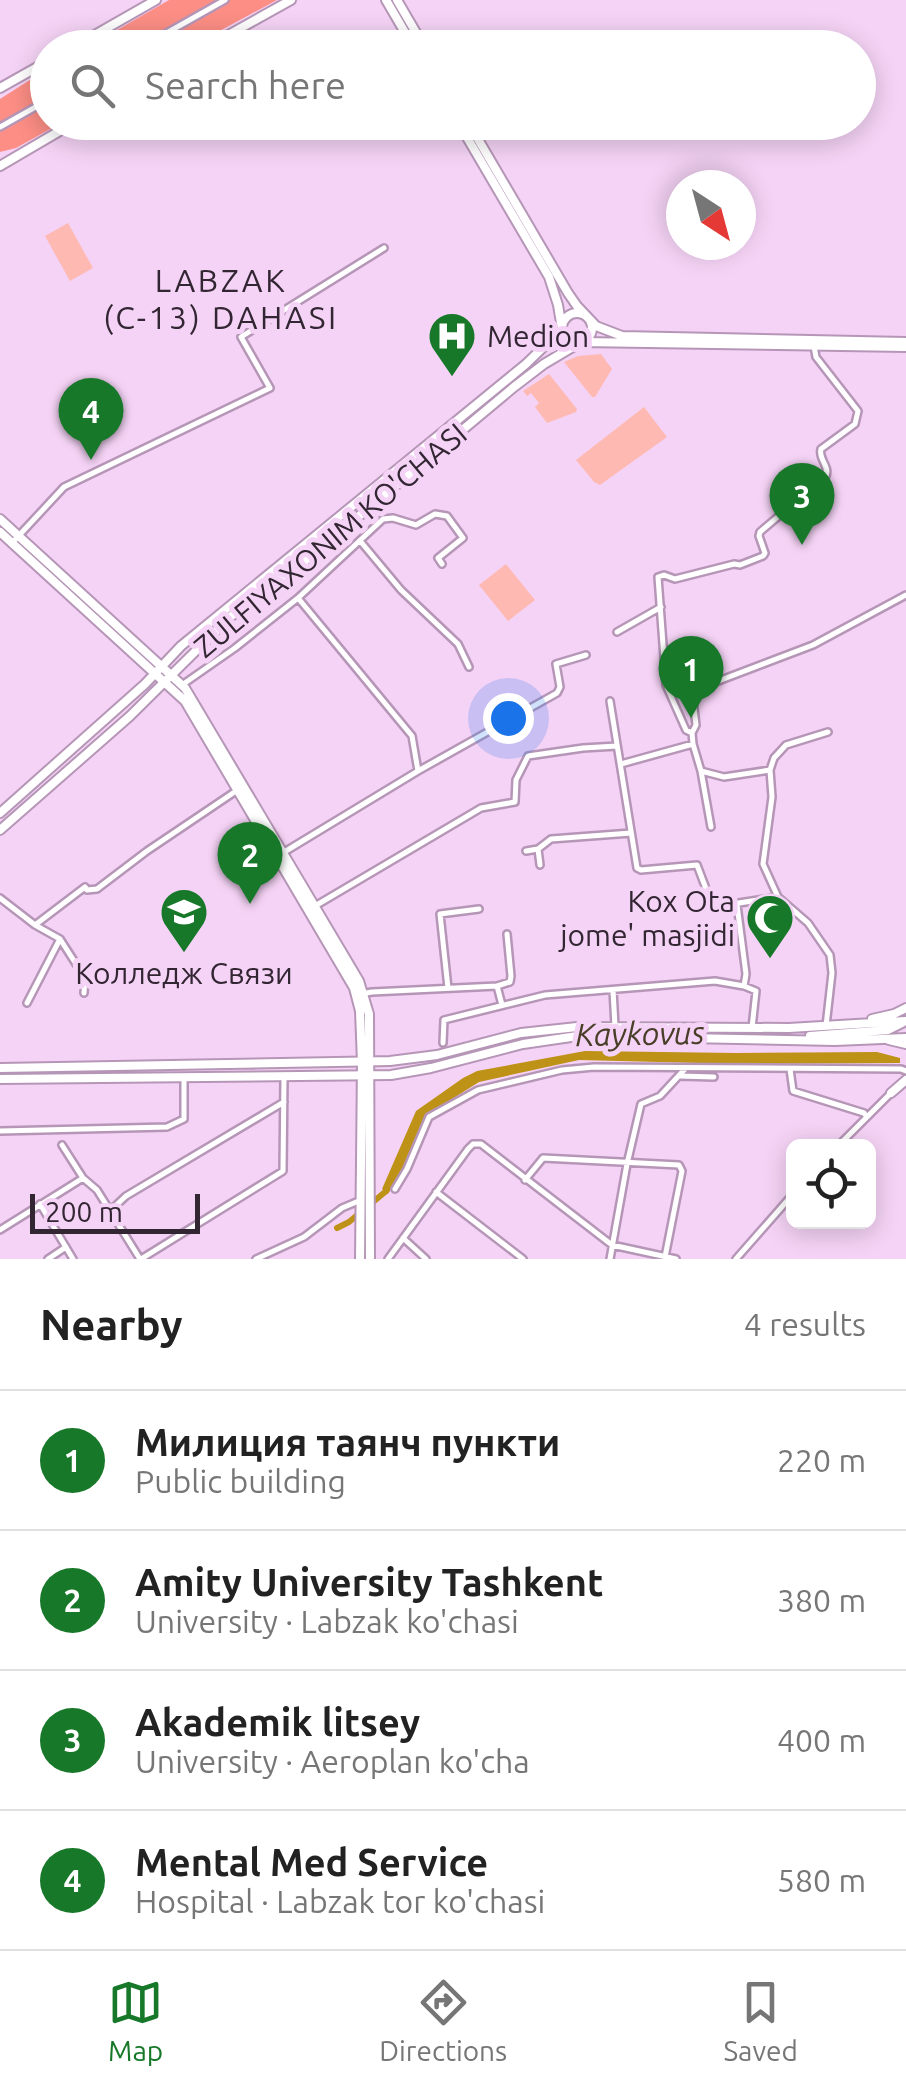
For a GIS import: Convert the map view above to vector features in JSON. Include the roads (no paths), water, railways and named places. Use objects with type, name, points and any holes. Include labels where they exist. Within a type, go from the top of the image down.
[{"type":"main road","points":[[104,30],[156,0]]},
{"type":"main road","points":[[237,30],[291,0]]},
{"type":"main road","points":[[386,0],[404,30]]},
{"type":"main road","points":[[396,0],[414,30]]},
{"type":"main road","points":[[2,88],[30,72]]},
{"type":"main road","points":[[0,162],[43,140]]},
{"type":"main road","points":[[470,140],[592,327],[581,342]]},
{"type":"main road","points":[[477,140],[548,277],[568,340],[906,345]]},
{"type":"main road","points":[[562,330],[565,320],[578,314],[603,330],[622,336],[906,345]]},
{"type":"main road","name":"ZULFIYAXONIM KO'CHASI","points":[[0,813],[145,684],[181,646],[514,374],[562,330]]},
{"type":"main road","name":"ZULFIYAXONIM KO'CHASI","points":[[0,830],[130,716],[230,617],[310,557],[514,387],[581,342]]},
{"type":"main road","points":[[0,519],[15,539],[168,678],[358,978],[360,994]]},
{"type":"main road","points":[[0,532],[15,539],[148,654],[158,669]]},
{"type":"main road","points":[[148,654],[167,656],[181,646]]},
{"type":"main road","points":[[168,678],[190,694],[369,1014],[365,1203],[370,1259]]},
{"type":"main road","points":[[10,804],[17,813]]},
{"type":"main road","points":[[826,1026],[884,1017],[906,1008]]},
{"type":"main road","points":[[0,1078],[366,1075],[411,1072],[535,1031],[615,1026],[826,1026],[906,1020]]},
{"type":"main road","points":[[776,1038],[888,1030],[906,1020]]},
{"type":"main road","points":[[0,1068],[366,1062],[467,1053],[578,1036],[906,1041]]},
{"type":"main road","points":[[199,1065],[204,1072],[199,1078]]},
{"type":"main road","points":[[891,1093],[906,1084]]},
{"type":"main road","points":[[360,1259],[365,1203]]},
{"type":"street","points":[[172,30],[225,0]]},
{"type":"street","points":[[0,128],[30,110]]},
{"type":"street","points":[[15,539],[64,487],[270,388],[241,337],[384,248]]},
{"type":"street","points":[[692,733],[686,730],[666,684],[659,575],[675,579],[763,556],[760,532],[826,476],[821,449],[855,424],[858,411],[816,357],[814,346]]},
{"type":"street","points":[[182,685],[298,598],[382,519],[393,518],[416,526],[435,514],[447,516],[463,538],[438,558],[442,564]]},
{"type":"street","points":[[360,542],[401,590],[458,644],[469,667]]},
{"type":"street","points":[[711,827],[693,744],[696,724],[692,691],[813,646],[906,594]]},
{"type":"street","points":[[298,598],[412,736],[418,771]]},
{"type":"street","points":[[618,632],[662,607]]},
{"type":"street","points":[[280,855],[557,692],[560,687],[556,664],[586,655]]},
{"type":"street","points":[[610,701],[636,866],[640,870],[695,864],[713,908],[778,897]]},
{"type":"street","points":[[826,1026],[832,973],[830,955],[819,935],[778,897],[764,864],[774,758],[782,746],[828,732]]},
{"type":"street","points":[[621,764],[693,744]]},
{"type":"street","points":[[314,906],[481,808],[515,802],[516,780],[528,756],[618,746]]},
{"type":"street","points":[[701,771],[724,776],[770,770]]},
{"type":"street","points":[[35,925],[85,887],[97,889],[238,790]]},
{"type":"street","points":[[526,851],[538,849],[552,839],[631,834]]},
{"type":"street","points":[[538,849],[540,865]]},
{"type":"street","points":[[0,898],[60,939],[85,979],[84,993]]},
{"type":"street","points":[[737,904],[746,974],[744,986]]},
{"type":"street","points":[[448,988],[440,914],[479,909]]},
{"type":"street","points":[[360,994],[498,986],[510,982],[507,934]]},
{"type":"street","points":[[27,1002],[60,939]]},
{"type":"street","points":[[443,1043],[444,1020],[545,995],[715,981],[744,986],[757,993],[752,1028]]},
{"type":"street","points":[[498,986],[502,1005]]},
{"type":"street","points":[[613,990],[615,1026]]},
{"type":"street","points":[[395,1189],[427,1119],[478,1090],[562,1070],[584,1067],[906,1071]]},
{"type":"street","points":[[610,1259],[641,1104],[660,1096],[685,1068]]},
{"type":"street","points":[[790,1070],[793,1090],[867,1117]]},
{"type":"street","points":[[62,1145],[83,1178],[97,1190],[140,1259],[283,1171],[284,1076]]},
{"type":"street","points":[[680,1076],[714,1077]]},
{"type":"street","points":[[0,1131],[168,1127],[184,1119],[184,1078]]},
{"type":"street","points":[[845,1139],[891,1093]]},
{"type":"street","points":[[110,1211],[126,1196],[284,1102]]},
{"type":"street","points":[[388,1259],[468,1149],[480,1144],[612,1246],[676,1259]]},
{"type":"street","points":[[525,1180],[543,1158],[679,1165],[682,1168],[665,1257]]},
{"type":"street","points":[[0,1230],[83,1178]]},
{"type":"street","points":[[436,1192],[520,1258]]},
{"type":"street","points":[[738,1258],[786,1202]]},
{"type":"street","points":[[256,1259],[304,1237],[342,1208],[365,1203]]},
{"type":"street","points":[[40,1204],[73,1259]]},
{"type":"street","points":[[403,1238],[426,1259]]},
{"type":"street","points":[[48,1259],[66,1248]]},
{"type":"waterway","name":"Kaykovus","points":[[337,1228],[389,1186]]},
{"type":"place","name":"Medion","points":[[452,378]]},
{"type":"place","name":"Mental Med Service","points":[[91,460]]},
{"type":"place","name":"Akademik litsey","points":[[802,545]]},
{"type":"place","name":"Милиция таянч пункти","points":[[691,718]]},
{"type":"place","name":"Amity University Tashkent","points":[[250,904]]},
{"type":"place","name":"Колледж Связи","points":[[184,954]]},
{"type":"place","name":"Kox Ota jome' masjidi","points":[[770,960]]},
{"type":"district","name":"LABZAK (C-13) DAHASI","points":[[221,298]]}]
